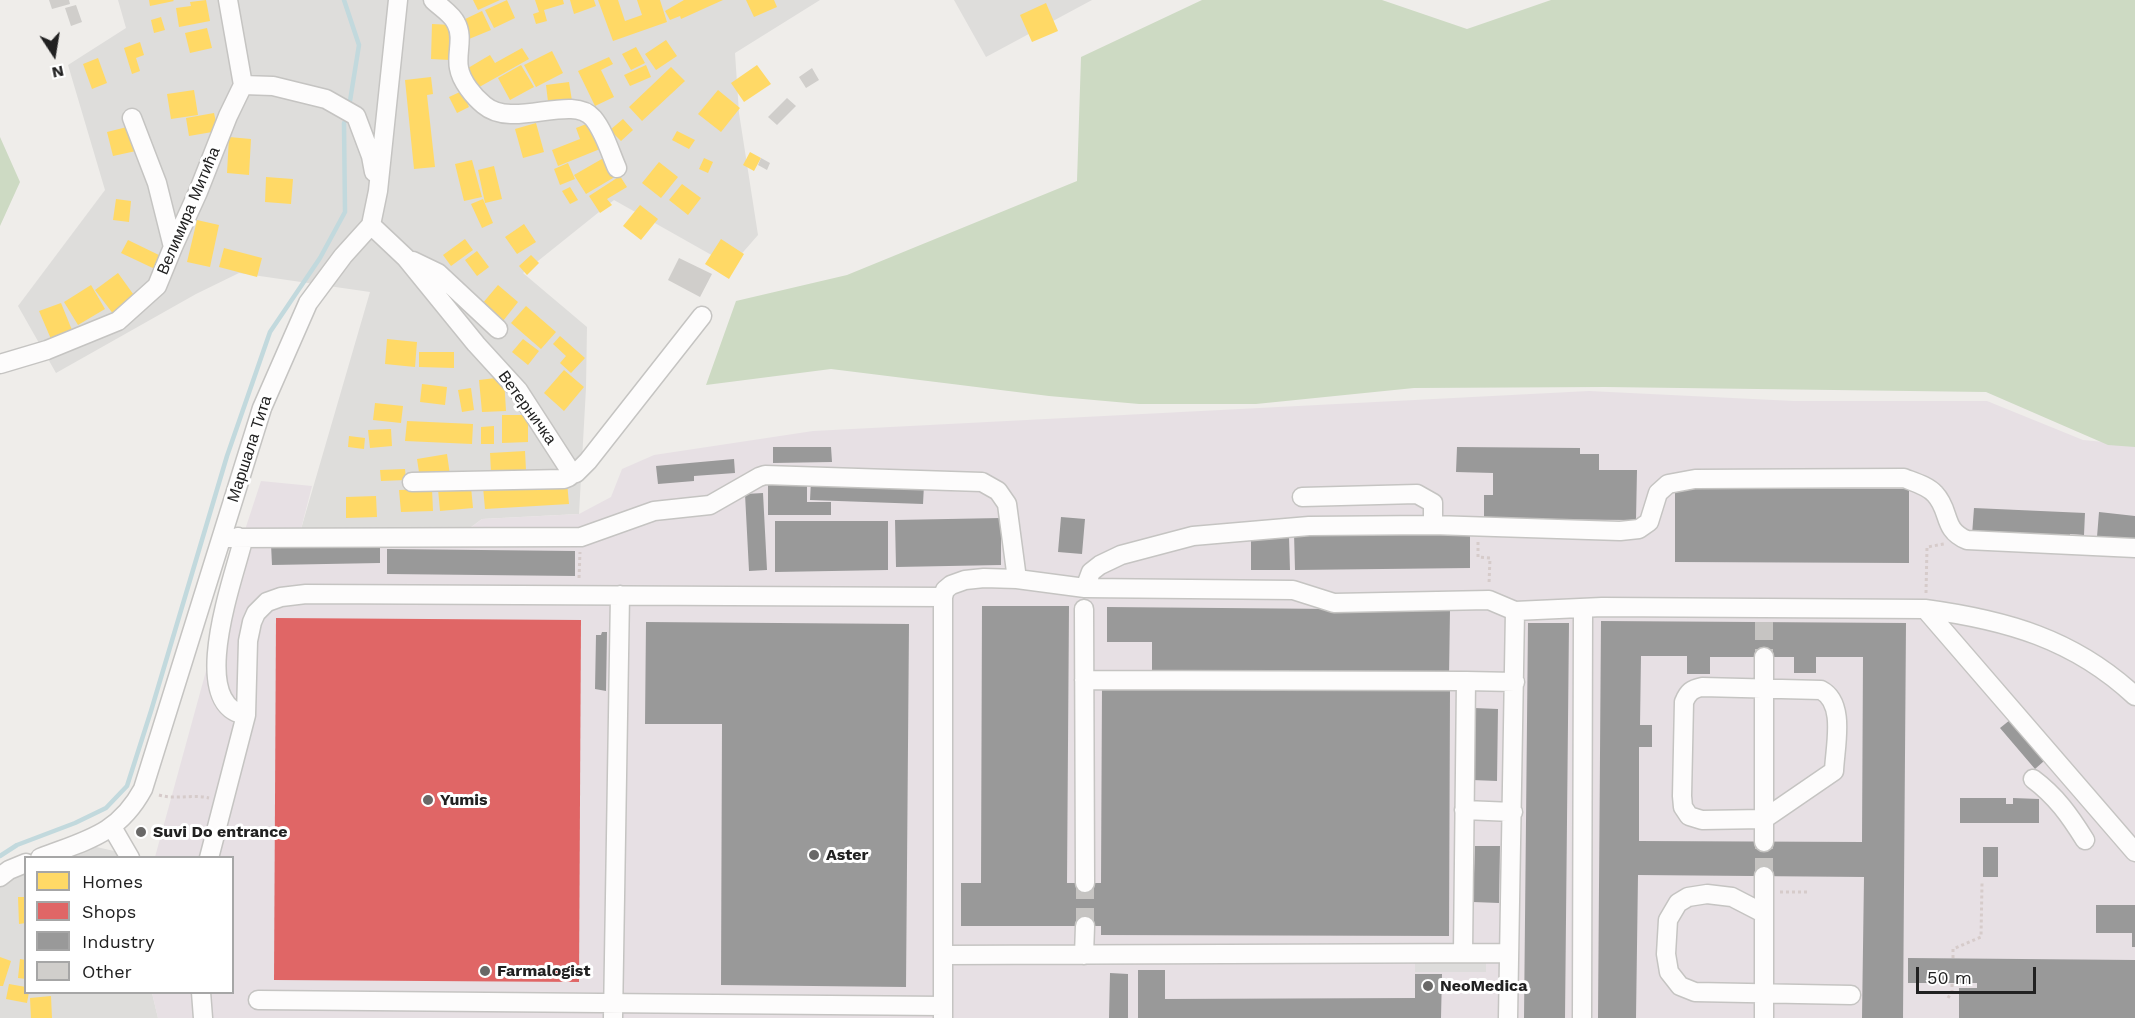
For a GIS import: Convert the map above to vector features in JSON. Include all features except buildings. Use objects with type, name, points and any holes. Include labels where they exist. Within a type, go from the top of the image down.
[{"type":"street","points":[[228,0],[243,85],[273,86],[326,99],[356,116],[371,156],[378,192]]},
{"type":"street","name":"Маршала Тита","points":[[45,856],[99,835],[112,827],[126,814],[143,789],[230,537],[262,408],[308,303],[343,256],[370,225],[378,192],[398,0]]},
{"type":"street","points":[[433,0],[456,23],[460,42],[459,68],[469,89],[486,107],[510,116],[557,110],[583,110],[594,118],[617,168]]},
{"type":"street","name":"Велимира Митића","points":[[0,364],[47,350],[118,321],[157,286],[243,85]]},
{"type":"street","points":[[132,118],[157,183],[172,247]]},
{"type":"street","name":"Ветерничка","points":[[370,225],[406,258],[476,344],[518,390],[569,467],[570,475]]},
{"type":"street","points":[[406,258],[438,273],[498,329]]},
{"type":"street","points":[[412,482],[564,479],[576,473],[588,461],[702,316]]},
{"type":"street","points":[[230,537],[581,537],[654,511],[710,505],[765,475],[982,483],[998,491],[1007,504],[1017,579]]},
{"type":"street","points":[[1086,588],[1091,572],[1100,565],[1121,555],[1193,536],[1309,526],[1478,525],[1620,531],[1639,529],[1649,522],[1658,493],[1668,484],[1695,479],[1904,478],[1935,493],[1950,529],[1957,536],[1967,540],[2135,548]]},
{"type":"street","points":[[1302,497],[1417,494],[1432,503],[1433,525]]},
{"type":"street","points":[[230,537],[242,544],[223,620],[216,660],[216,677],[218,688],[228,707],[246,715]]},
{"type":"street","points":[[258,1000],[613,1011],[943,1012],[943,597],[945,590],[951,585],[965,580],[1017,579],[1086,588],[1293,590],[1334,603],[1489,600],[1515,611],[1583,608],[1764,615],[1925,609],[2000,622],[2076,651],[2106,671],[2135,696]]},
{"type":"street","points":[[210,856],[246,715],[250,632],[256,613],[273,599],[306,594],[943,597]]},
{"type":"street","points":[[613,1011],[620,595]]},
{"type":"street","points":[[1582,1018],[1583,608]]},
{"type":"street","points":[[1084,609],[1084,883]]},
{"type":"street","points":[[1925,609],[2134,849]]},
{"type":"street","points":[[1508,1018],[1515,611]]},
{"type":"street","points":[[1764,657],[1764,842]]},
{"type":"street","points":[[1084,680],[1515,682]]},
{"type":"street","points":[[1463,952],[1466,681]]},
{"type":"street","points":[[1702,687],[1821,690],[1833,699],[1837,714],[1834,771],[1764,819],[1702,820],[1689,816],[1683,807],[1684,709],[1687,694],[1693,689],[1702,687]]},
{"type":"street","points":[[2033,779],[2049,791],[2068,813],[2085,840]]},
{"type":"street","points":[[1464,810],[1513,812]]},
{"type":"street","points":[[112,827],[129,856]]},
{"type":"street","points":[[0,877],[9,870],[24,864]]},
{"type":"street","points":[[1764,884],[1764,1018]]},
{"type":"street","points":[[1763,913],[1732,897],[1707,894],[1688,897],[1678,903],[1668,920],[1666,954],[1669,972],[1680,986],[1695,992],[1851,994]]},
{"type":"street","points":[[1084,926],[1084,955]]},
{"type":"street","points":[[943,955],[1509,953]]},
{"type":"street","points":[[201,994],[203,1018]]},
{"type":"path","points":[[1478,525],[1478,557],[1490,558],[1489,600]]},
{"type":"path","points":[[579,595],[580,547]]},
{"type":"path","points":[[1925,609],[1927,547]]},
{"type":"path","points":[[143,789],[171,798],[208,797],[222,812]]},
{"type":"path","points":[[1953,958],[1953,949],[1981,937],[1982,883]]},
{"type":"path","points":[[1764,884],[1810,892]]},
{"type":"path","points":[[1948,998],[1953,984]]},
{"type":"shaded area","points":[[118,0],[820,0],[735,53],[739,113],[758,235],[731,266],[614,200],[523,273],[587,327],[579,514],[482,519],[470,528],[301,529],[370,292],[239,273],[196,294],[56,373],[18,306],[105,190],[68,65],[126,28]]},
{"type":"shaded area","points":[[954,0],[1092,0],[986,57]]},
{"type":"shaded area","points":[[1589,391],[1794,401],[1987,401],[2083,440],[2135,445],[2135,1018],[158,1018],[152,994],[234,994],[234,856],[155,856],[243,536],[261,481],[312,486],[301,529],[470,528],[482,519],[579,514],[611,497],[622,469],[654,455],[813,431]]},
{"type":"shaded area","points":[[74,842],[137,856],[39,856]]},
{"type":"shaded area","points":[[24,862],[24,994],[152,994],[158,1018],[0,1018],[0,875]]},
{"type":"shaded area","points":[[1415,959],[1486,960],[1486,972],[1415,972]]},
{"type":"green space","points":[[1202,0],[1382,0],[1467,29],[1551,0],[2135,0],[2135,447],[2108,445],[1986,392],[1605,387],[1414,388],[1256,404],[1139,404],[1049,396],[831,369],[706,385],[736,301],[847,275],[1077,181],[1081,57]]},
{"type":"green space","points":[[0,137],[20,182],[0,226]]},
{"type":"waterway","points":[[344,0],[359,45],[350,101]]},
{"type":"waterway","points":[[0,856],[17,845],[75,823],[106,808],[127,786],[227,456],[270,332],[320,258],[345,212],[344,123]]},
{"type":"tunnel","points":[[1764,622],[1764,657]]},
{"type":"tunnel","points":[[1764,842],[1764,876]]},
{"type":"tunnel","points":[[1085,883],[1085,926]]},
{"type":"place","name":"Yumis","points":[[428,800]]},
{"type":"place","name":"Suvi Do entrance","points":[[141,832]]},
{"type":"place","name":"Aster","points":[[814,855]]},
{"type":"place","name":"Farmalogist","points":[[485,971]]},
{"type":"place","name":"NeoMedica","points":[[1428,986]]}]
